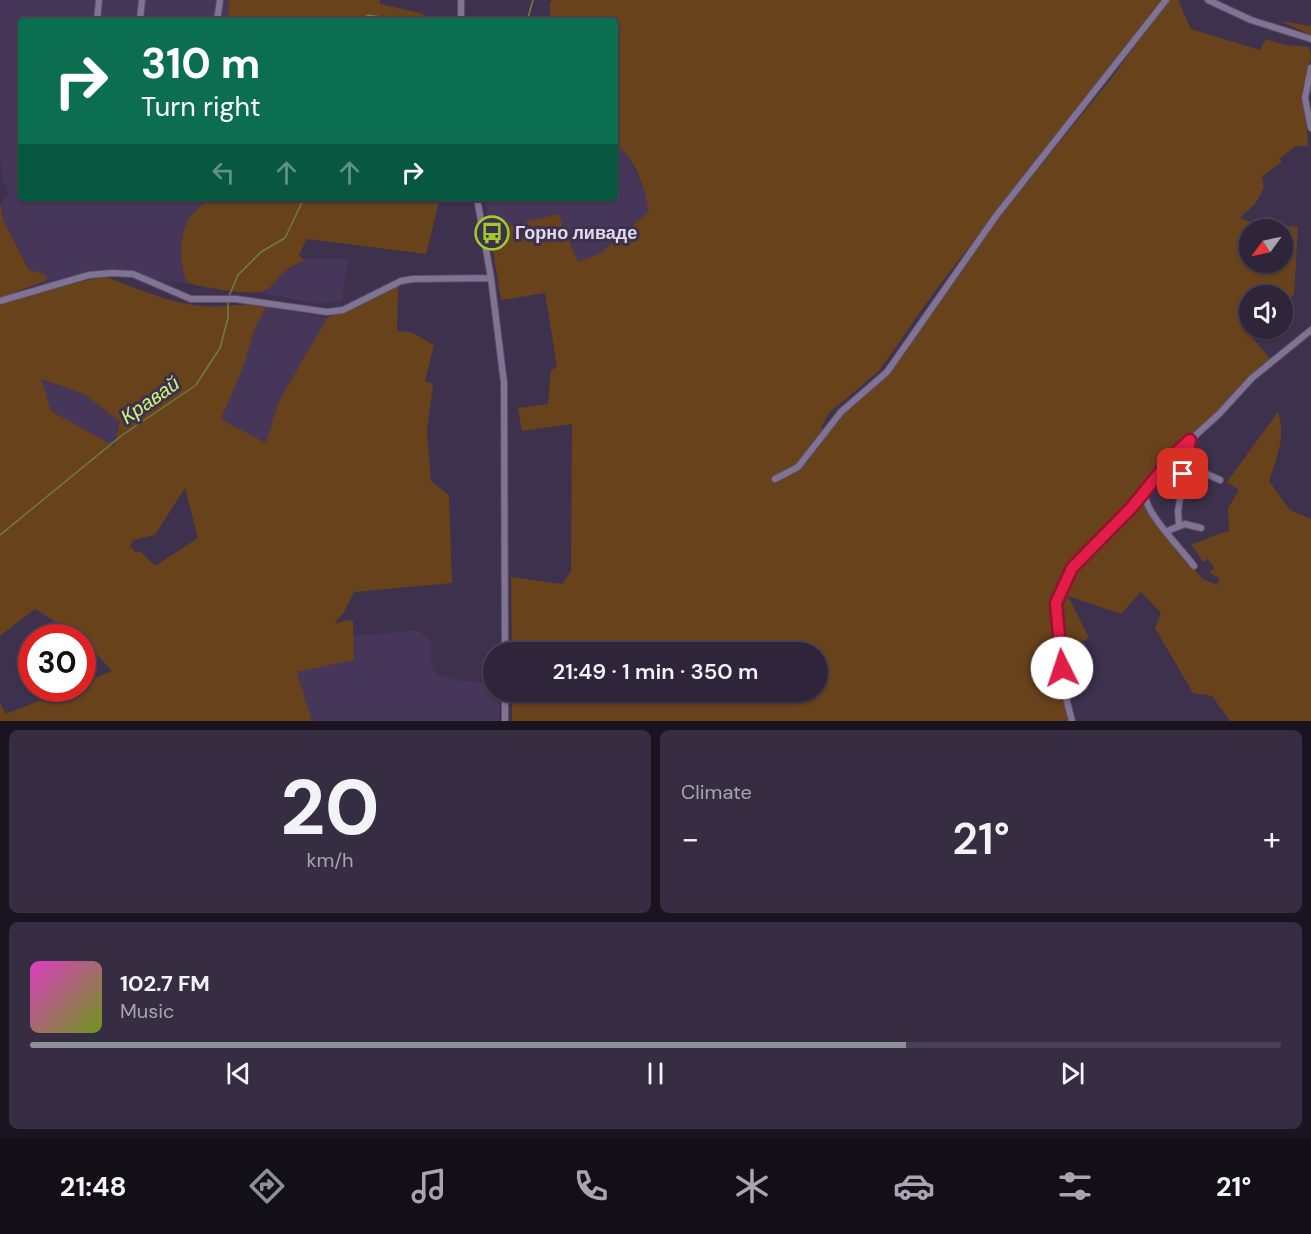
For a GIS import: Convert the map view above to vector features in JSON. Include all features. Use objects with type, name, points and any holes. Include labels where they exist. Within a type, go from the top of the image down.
[{"type":"street","points":[[97,18],[99,0]]},
{"type":"street","points":[[140,18],[142,0]]},
{"type":"street","points":[[217,18],[220,0]]},
{"type":"street","points":[[461,0],[461,18]]},
{"type":"street","points":[[775,478],[798,467],[841,412],[887,372],[996,216],[1166,0]]},
{"type":"street","points":[[1208,0],[1267,26],[1311,39]]},
{"type":"street","points":[[1311,68],[1305,98],[1311,128]]},
{"type":"street","points":[[478,201],[491,278],[504,383],[505,642]]},
{"type":"street","points":[[0,301],[89,275],[112,273],[134,274],[191,299],[236,298],[327,312],[343,310],[400,281],[491,278]]},
{"type":"street","points":[[1072,721],[1063,686],[1056,603],[1072,568],[1145,491],[1176,453],[1252,378],[1311,330]]},
{"type":"street","points":[[1179,525],[1178,511],[1190,440]]},
{"type":"street","points":[[1185,461],[1188,466],[1220,480]]},
{"type":"street","points":[[1145,491],[1144,501],[1149,512],[1194,566]]},
{"type":"street","points":[[1167,531],[1179,525],[1201,528]]},
{"type":"street","points":[[505,702],[505,721]]},
{"type":"shaded area","points":[[0,0],[229,0],[228,18],[18,18],[18,201],[207,201],[181,264],[187,283],[158,280],[128,271],[95,270],[37,286],[47,280],[30,270],[3,220],[2,201],[8,193],[2,178]]},
{"type":"shaded area","points":[[229,0],[380,0],[380,4],[421,13],[427,18],[250,17],[228,18]]},
{"type":"shaded area","points":[[553,0],[1161,0],[935,291],[879,371],[829,413],[821,427],[823,431],[838,409],[885,370],[983,237],[1110,80],[1169,0],[1178,0],[1191,29],[1260,50],[1266,39],[1285,45],[1309,47],[1311,57],[1304,88],[1308,146],[1296,146],[1279,159],[1282,162],[1262,176],[1264,188],[1255,204],[1240,218],[1243,219],[1239,219],[1239,273],[1293,273],[1293,227],[1298,227],[1294,295],[1293,285],[1239,285],[1239,339],[1254,339],[1271,360],[1183,446],[1097,547],[1143,498],[1147,512],[1192,567],[1203,579],[1217,585],[1220,579],[1209,572],[1214,568],[1208,559],[1203,562],[1191,544],[1229,532],[1228,508],[1239,490],[1227,482],[1278,412],[1281,438],[1269,481],[1290,510],[1311,519],[1311,721],[1230,721],[1212,696],[1193,693],[1155,628],[1161,613],[1141,592],[1121,614],[1068,596],[1089,638],[1069,648],[1062,655],[1071,721],[512,721],[512,702],[828,702],[828,642],[512,642],[511,577],[562,584],[571,571],[572,424],[522,431],[518,408],[548,404],[551,370],[557,367],[545,293],[501,300],[490,231],[558,214],[578,262],[601,253],[649,211],[642,183],[628,156],[618,146],[618,18],[550,18],[550,2]]},
{"type":"shaded area","points":[[1280,21],[1311,26],[1311,35]]},
{"type":"shaded area","points":[[618,146],[625,150],[646,194],[649,211],[601,253],[578,262],[558,215],[490,231],[485,201],[618,201]]},
{"type":"shaded area","points":[[0,201],[3,220],[29,270],[45,274],[47,280],[0,298]]},
{"type":"shaded area","points":[[205,201],[439,202],[426,254],[307,239],[299,255],[304,261],[286,270],[268,289],[252,292],[229,291],[187,283],[181,244],[190,218]]},
{"type":"shaded area","points":[[302,259],[348,259],[342,301],[317,304],[261,293],[272,287],[283,272],[304,261]]},
{"type":"shaded area","points":[[103,276],[176,302],[209,306],[266,307],[254,331],[243,368],[221,419],[266,443],[278,403],[327,318],[398,286],[397,331],[411,332],[434,345],[425,381],[433,384],[427,431],[431,481],[449,495],[452,583],[354,592],[344,612],[334,624],[353,621],[354,660],[297,672],[312,721],[0,721],[0,703],[6,714],[36,702],[96,702],[96,678],[112,671],[96,653],[96,624],[59,624],[35,609],[0,636],[0,303]],"holes":[[[41,379],[84,394],[120,422],[114,446],[51,411]],[[185,488],[198,538],[155,566],[141,552],[136,552],[130,547],[133,540],[155,535]]]},
{"type":"shaded area","points":[[266,307],[327,318],[278,403],[266,443],[221,419],[243,368],[254,331]]},
{"type":"shaded area","points":[[40,379],[84,394],[120,422],[114,447],[51,411]]},
{"type":"shaded area","points":[[418,630],[431,641],[431,667],[437,674],[455,680],[483,682],[483,702],[500,702],[499,721],[312,721],[297,672],[354,660],[352,636]]},
{"type":"waterway","name":"Кравай","points":[[528,18],[533,0]]},
{"type":"waterway","name":"Кравай","points":[[364,18],[368,15],[388,18]]},
{"type":"waterway","name":"Кравай","points":[[229,296],[238,275],[261,252],[285,238],[303,201]]},
{"type":"waterway","name":"Кравай","points":[[0,535],[121,436],[196,385],[220,348],[228,318],[228,301]]},
{"type":"place","name":"Горно ливаде","points":[[492,233]]},
{"type":"route","points":[[1062,668],[1056,603],[1072,568],[1104,538],[1176,453],[1190,440],[1183,474]]}]
